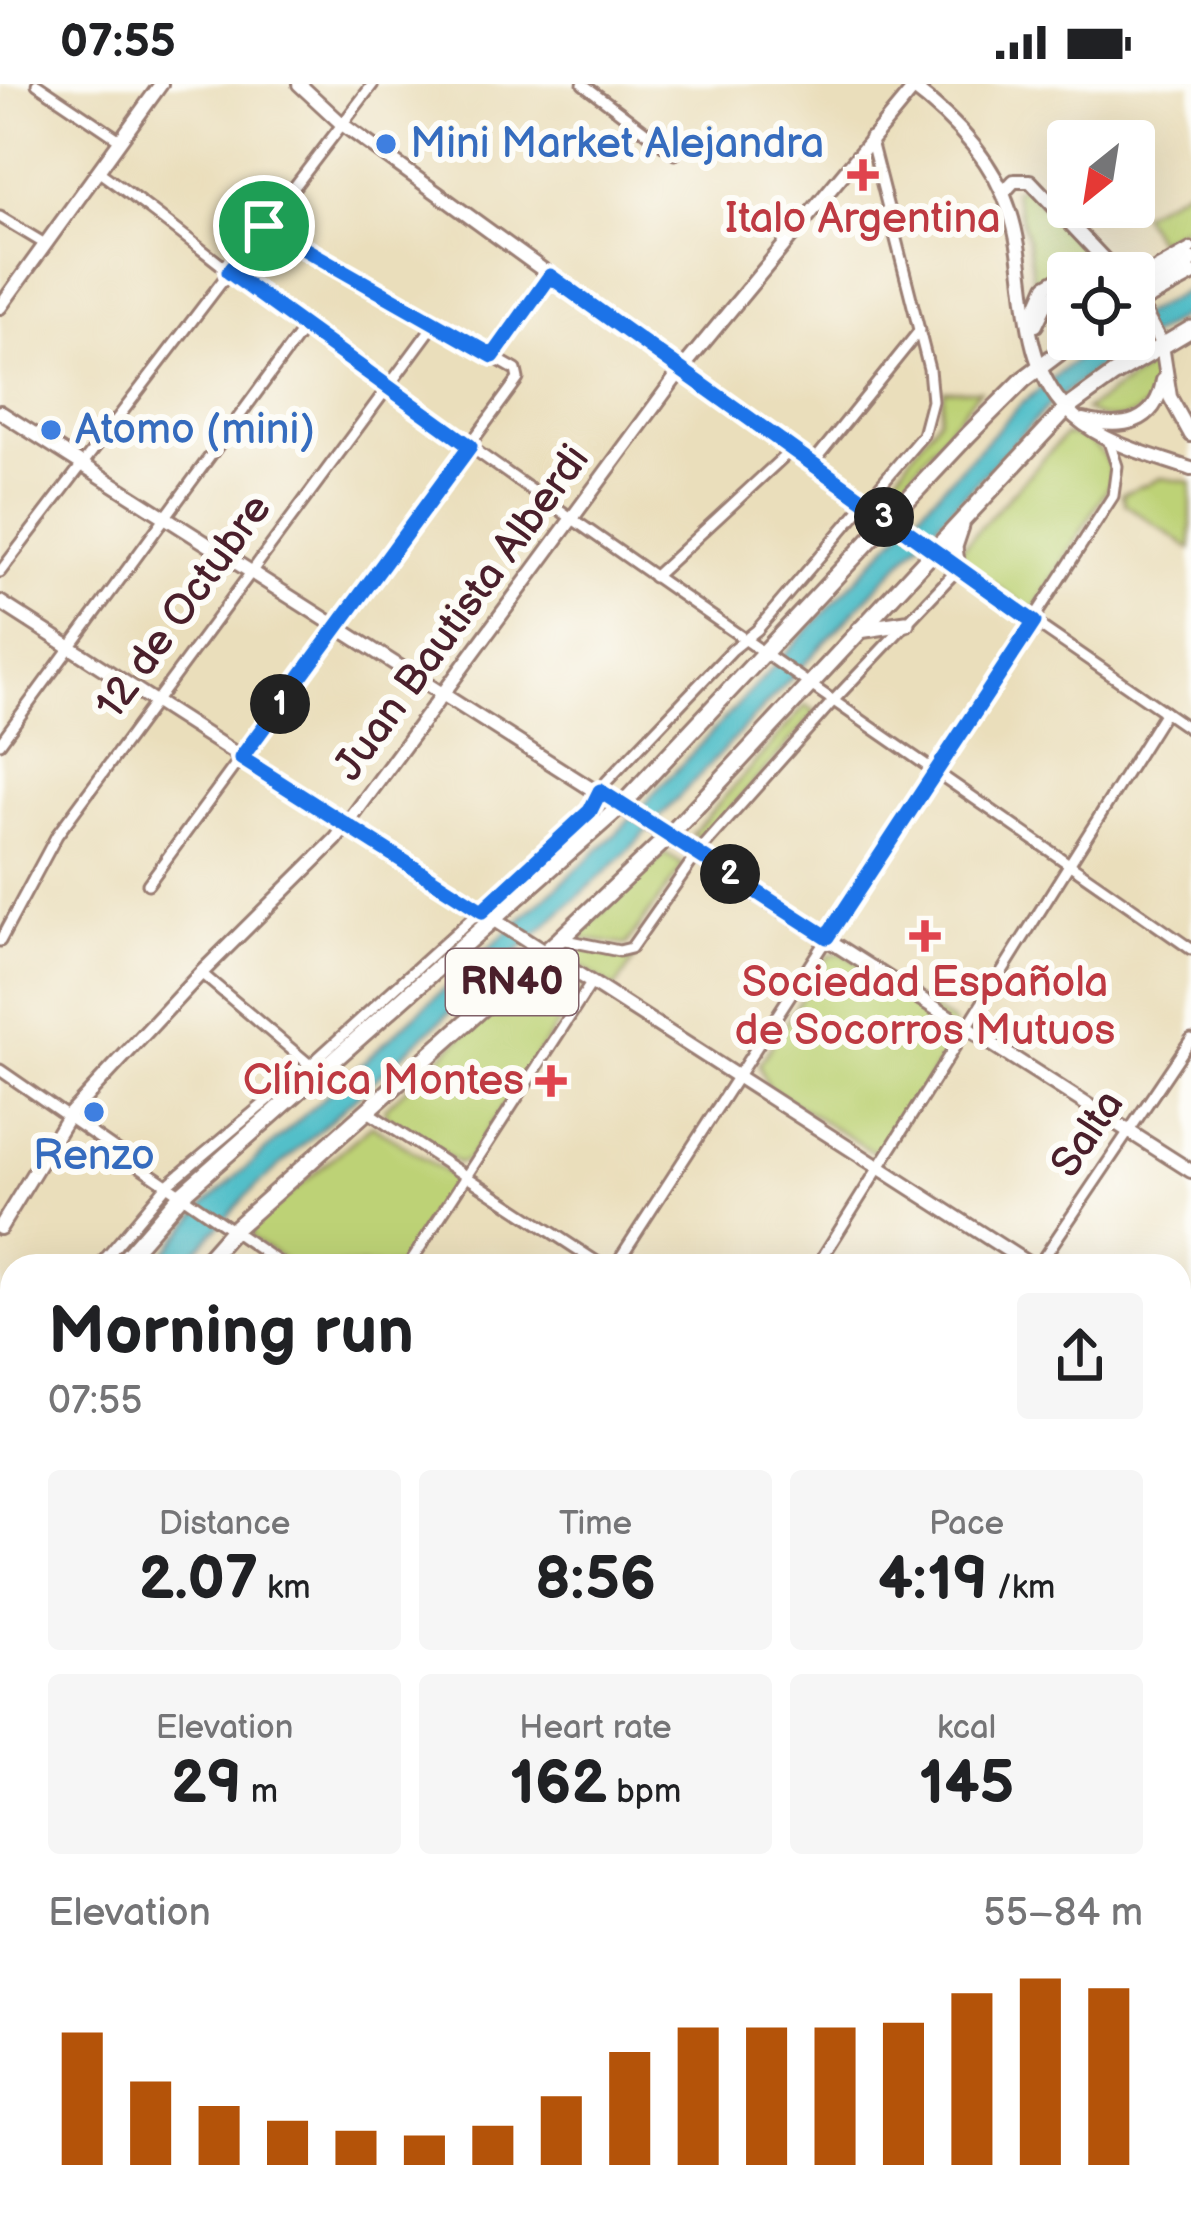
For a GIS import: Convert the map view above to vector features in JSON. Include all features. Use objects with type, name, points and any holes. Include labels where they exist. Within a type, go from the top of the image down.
[{"type":"highway","name":"RN40","points":[[1155,281],[1191,260]]},
{"type":"highway","name":"RN40","points":[[1155,306],[1191,274]]},
{"type":"highway","name":"RN40","points":[[1155,318],[1191,329]]},
{"type":"highway","name":"RN40","points":[[205,1254],[215,1220],[368,1112],[669,836],[786,669],[859,629],[968,435],[1057,393],[1069,360]]},
{"type":"highway","name":"RN40","points":[[128,1254],[173,1191],[488,915],[639,816],[910,536],[967,515],[1057,393],[1094,360]]},
{"type":"highway","points":[[957,570],[954,547],[967,515]]},
{"type":"highway","points":[[859,629],[906,623]]},
{"type":"street","points":[[37,84],[121,140]]},
{"type":"street","points":[[0,307],[160,84]]},
{"type":"street","points":[[298,84],[342,124],[790,450],[1191,730]]},
{"type":"street","points":[[0,572],[373,84]]},
{"type":"street","points":[[583,84],[675,154]]},
{"type":"street","points":[[915,85],[970,142],[1003,194],[1016,232],[1031,337],[1057,393],[1108,439],[1191,469]]},
{"type":"street","name":"Juan Bautista Alberdi","points":[[0,1228],[69,1115],[347,825],[681,370],[915,85]]},
{"type":"street","points":[[111,1254],[310,1065],[488,915],[590,811],[600,791],[757,630],[914,448],[929,418],[931,386],[870,136]]},
{"type":"street","points":[[98,171],[388,388],[1191,949]]},
{"type":"street","points":[[1003,194],[1014,182],[1030,181],[1094,252]]},
{"type":"street","points":[[0,218],[44,244]]},
{"type":"street","points":[[148,884],[519,374],[264,226]]},
{"type":"street","points":[[1155,268],[1191,248]]},
{"type":"street","points":[[493,356],[550,276]]},
{"type":"street","points":[[1031,337],[1037,299],[1047,286]]},
{"type":"street","points":[[1031,337],[1047,301]]},
{"type":"street","name":"12 de Octubre","points":[[0,941],[57,835],[436,322]]},
{"type":"street","points":[[0,743],[304,328]]},
{"type":"street","points":[[812,465],[920,330]]},
{"type":"street","points":[[1155,342],[1170,398],[1191,435]]},
{"type":"street","points":[[1057,393],[1115,426],[1142,418],[1160,397],[1164,367]]},
{"type":"street","points":[[0,412],[1191,1171]]},
{"type":"street","points":[[623,1254],[1113,496],[1117,466],[1108,439]]},
{"type":"street","points":[[654,577],[790,450]]},
{"type":"street","points":[[560,939],[628,950],[698,854],[957,570]]},
{"type":"street","points":[[0,602],[1016,1254]]},
{"type":"street","points":[[824,1254],[1165,712]]},
{"type":"street","points":[[201,973],[310,1065]]},
{"type":"street","points":[[416,1254],[592,982]]},
{"type":"street","name":"Salta","points":[[1044,1254],[1191,1039]]},
{"type":"street","points":[[0,1070],[266,1254]]},
{"type":"street","points":[[368,1112],[585,1254]]},
{"type":"green space","points":[[1024,186],[1047,211],[1047,228],[1062,228],[1084,252],[1047,252],[1047,281],[1035,291],[1027,239],[1013,190]]},
{"type":"green space","points":[[1191,186],[1191,223],[1157,241],[1150,228],[1155,228],[1155,205]]},
{"type":"green space","points":[[1157,362],[1155,392],[1139,412],[1114,419],[1085,410]]},
{"type":"green space","points":[[944,390],[980,390],[891,498],[885,491],[939,418]]},
{"type":"green space","points":[[1065,435],[1098,449],[1111,482],[1033,611],[966,565],[960,550]]},
{"type":"green space","points":[[1161,478],[1191,482],[1191,549],[1125,504],[1122,494]]},
{"type":"green space","points":[[806,705],[816,712],[702,841],[692,834]]},
{"type":"green space","points":[[665,854],[684,865],[626,945],[574,938]]},
{"type":"green space","points":[[565,948],[636,956],[615,989],[564,955]]},
{"type":"green space","points":[[842,953],[953,1023],[955,1037],[887,1147],[871,1151],[767,1086],[759,1065],[828,956]]},
{"type":"green space","points":[[543,962],[576,979],[579,991],[468,1160],[458,1163],[387,1117],[384,1109]]},
{"type":"green space","points":[[372,1125],[456,1179],[410,1254],[276,1254],[252,1238],[252,1226]]},
{"type":"water","points":[[1191,288],[1191,311],[1155,332],[1155,308]]},
{"type":"water","points":[[1076,360],[1108,360],[1050,404],[623,856],[247,1195],[193,1254],[164,1254],[206,1204],[618,832],[1021,404]]},
{"type":"place","name":"Mini Market Alejandra","points":[[386,144]]},
{"type":"place","name":"Italo Argentina","points":[[863,175]]},
{"type":"place","name":"Atomo (mini)","points":[[51,430]]},
{"type":"place","name":"Sociedad Española de Socorros Mutuos","points":[[925,936]]},
{"type":"place","name":"Clínica Montes","points":[[551,1081]]},
{"type":"place","name":"Renzo","points":[[94,1112]]},
{"type":"route","points":[[264,226],[493,356],[550,276],[1034,622],[827,937],[600,791],[590,811],[482,911],[241,758],[470,446],[229,272],[264,226]]}]
